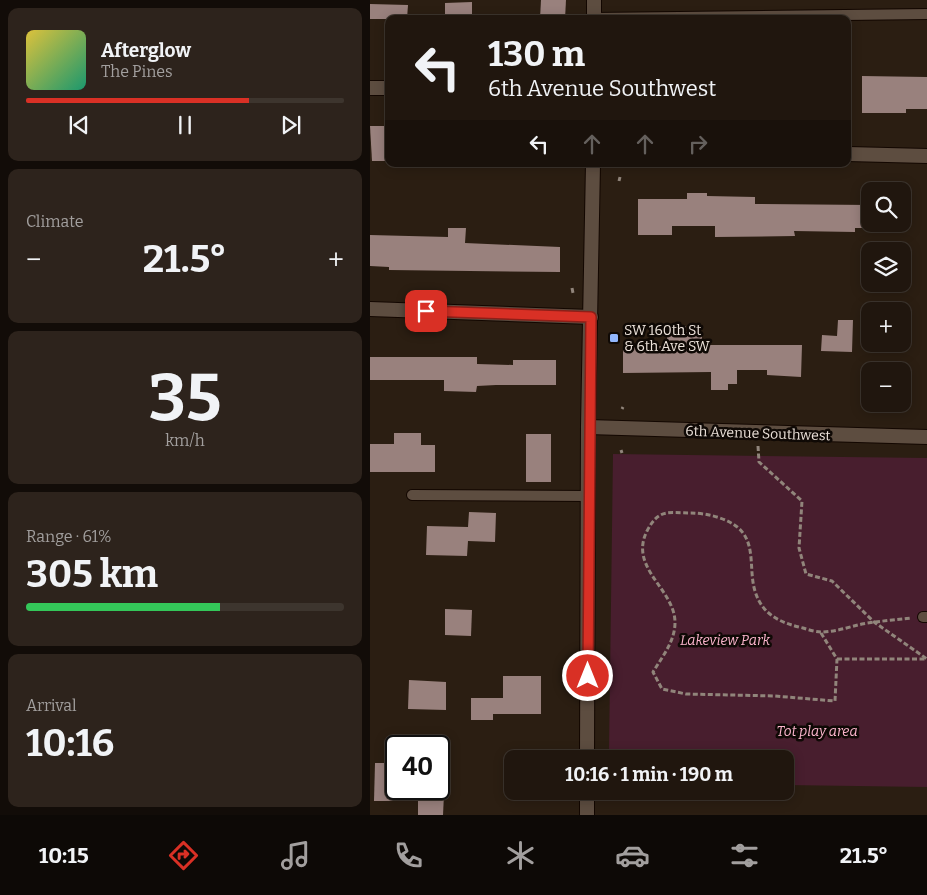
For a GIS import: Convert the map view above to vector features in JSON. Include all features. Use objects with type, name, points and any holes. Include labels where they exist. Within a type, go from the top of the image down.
[{"type":"street","points":[[594,0],[594,15]]},
{"type":"street","points":[[370,88],[385,88]]},
{"type":"street","points":[[851,154],[927,156]]},
{"type":"street","points":[[587,750],[588,428],[593,167]]},
{"type":"street","points":[[370,309],[591,317]]},
{"type":"street","name":"6th Avenue Southwest","points":[[588,428],[927,437]]},
{"type":"street","points":[[587,800],[587,815]]},
{"type":"lane","points":[[844,15],[927,14]]},
{"type":"lane","points":[[412,495],[588,496]]},
{"type":"path","points":[[572,288],[573,293]]},
{"type":"path","points":[[757,433],[759,462],[802,501],[800,548],[806,574],[832,581],[874,622],[927,659]]},
{"type":"path","points":[[821,632],[837,659],[835,701],[775,696],[686,694],[662,689],[652,672],[675,636],[674,613],[644,562],[645,535],[653,518],[665,513],[701,513],[726,521],[741,530],[748,540],[755,590],[762,607],[773,618],[821,632],[874,622],[925,617]]},
{"type":"path","points":[[837,659],[927,659]]},
{"type":"green space","name":"Lakeview Park","points":[[613,454],[927,458],[927,787],[794,785],[794,750],[609,750]]},
{"type":"building","points":[[541,0],[566,0],[565,15],[540,15]]},
{"type":"building","points":[[472,2],[472,15],[445,15],[445,3]]},
{"type":"building","points":[[370,4],[408,5],[407,15],[385,15],[385,19],[370,19]]},
{"type":"building","points":[[862,76],[927,77],[927,109],[906,109],[906,113],[862,113]]},
{"type":"building","points":[[370,126],[385,126],[385,161],[372,161]]},
{"type":"building","points":[[687,193],[707,193],[707,196],[755,197],[755,204],[861,205],[861,228],[855,228],[855,232],[794,231],[795,236],[715,237],[715,226],[672,226],[672,235],[638,235],[638,199],[687,199]]},
{"type":"building","points":[[448,228],[466,228],[465,243],[560,247],[560,272],[389,270],[389,267],[370,266],[370,235],[448,237]]},
{"type":"building","points":[[838,320],[853,320],[852,352],[821,351],[822,335],[837,336]]},
{"type":"building","points":[[667,326],[686,326],[686,332],[702,332],[702,345],[802,345],[801,377],[767,375],[767,370],[737,370],[737,384],[728,384],[728,390],[711,390],[711,372],[623,373],[623,346],[667,346]]},
{"type":"building","points":[[370,357],[477,357],[477,364],[513,365],[513,360],[556,360],[556,385],[477,386],[476,392],[444,391],[444,380],[370,380]]},
{"type":"building","points":[[394,433],[421,433],[421,445],[435,445],[435,472],[370,472],[370,444],[394,444]]},
{"type":"building","points":[[526,434],[551,434],[551,482],[526,482]]},
{"type":"building","points":[[469,512],[496,513],[495,542],[468,541],[467,556],[426,555],[427,526],[468,527]]},
{"type":"building","points":[[445,609],[472,610],[471,636],[445,635]]},
{"type":"building","points":[[503,676],[541,676],[541,714],[493,714],[493,720],[471,720],[471,698],[503,698]]},
{"type":"building","points":[[409,680],[446,682],[446,710],[408,709]]},
{"type":"building","points":[[375,763],[385,763],[385,800],[396,801],[374,801]]},
{"type":"building","points":[[418,800],[444,800],[443,815],[418,815]]},
{"type":"place","name":"SW 160th St & 6th Ave SW","points":[[614,338]]},
{"type":"route","points":[[426,311],[591,317],[588,428],[588,676]]},
{"type":"park label","name":"Tot play area","points":[[817,731]]}]
